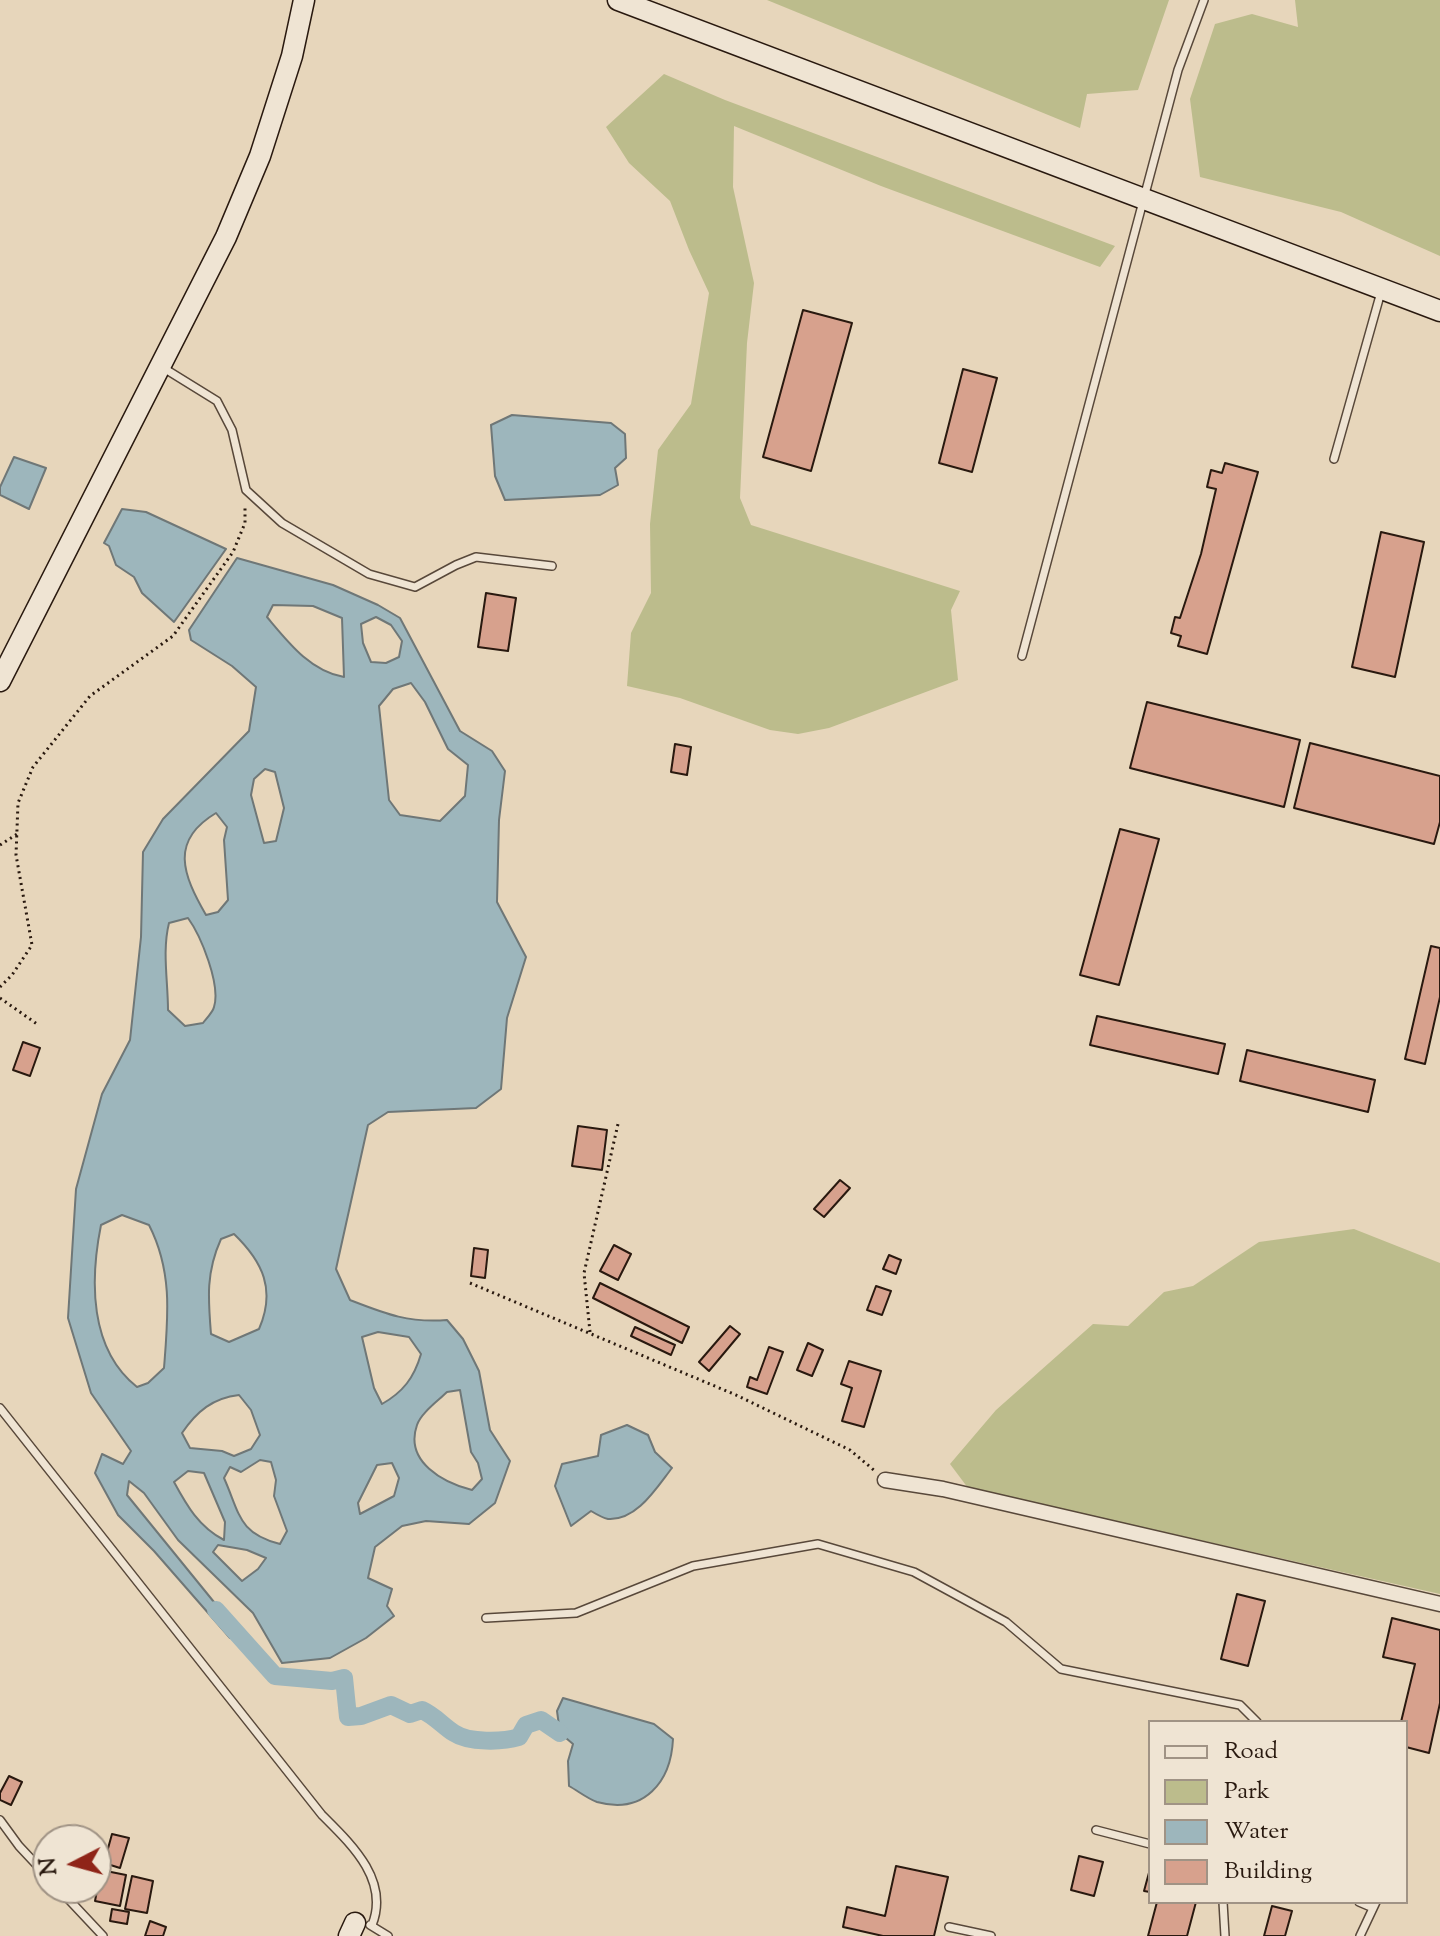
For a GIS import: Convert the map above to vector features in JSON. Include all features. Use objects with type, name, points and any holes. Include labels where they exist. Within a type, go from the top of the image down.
[{"type":"street","points":[[1,677],[226,237],[260,156],[292,56],[304,0]]},
{"type":"street","points":[[618,0],[1440,311]]},
{"type":"street","points":[[885,1480],[943,1489],[1440,1604]]},
{"type":"lane","points":[[1022,656],[1178,70],[1204,0]]},
{"type":"lane","points":[[1334,459],[1382,289]]},
{"type":"lane","points":[[161,366],[217,401],[232,430],[246,490],[282,523],[369,574],[415,587],[476,557],[552,566]]},
{"type":"lane","points":[[0,1408],[322,1815],[359,1852],[374,1883],[377,1912],[358,1928]]},
{"type":"lane","points":[[486,1618],[576,1613],[693,1566],[818,1544],[914,1572],[1006,1622],[1061,1669],[1240,1705],[1255,1720]]},
{"type":"lane","points":[[0,1820],[32,1860]]},
{"type":"lane","points":[[1096,1830],[1148,1843]]},
{"type":"lane","points":[[73,1904],[103,1936]]},
{"type":"lane","points":[[1223,1904],[1225,1936]]},
{"type":"lane","points":[[1360,1936],[1374,1905]]},
{"type":"lane","points":[[949,1927],[991,1936]]},
{"type":"lane","points":[[358,1928],[388,1936]]},
{"type":"path","points":[[0,987],[32,945],[16,855],[18,803],[33,767],[90,696],[173,636],[233,552],[245,523],[246,490]]},
{"type":"path","points":[[0,845],[17,834]]},
{"type":"path","points":[[0,998],[37,1024]]},
{"type":"path","points":[[590,1334],[584,1273],[618,1124]]},
{"type":"path","points":[[470,1283],[736,1395],[850,1450],[885,1480]]},
{"type":"green space","points":[[767,0],[1169,0],[1138,90],[1087,94],[1080,128]]},
{"type":"green space","points":[[1295,0],[1440,0],[1440,256],[1341,212],[1200,177],[1190,99],[1215,24],[1252,14],[1298,27]]},
{"type":"green space","points":[[664,74],[725,100],[1115,246],[1100,267],[881,186],[734,126],[733,187],[754,283],[747,343],[740,498],[751,525],[960,591],[951,610],[958,680],[829,728],[798,734],[770,730],[680,698],[627,686],[631,633],[651,593],[650,524],[658,450],[691,404],[709,293],[670,201],[629,163],[606,127]]},
{"type":"green space","points":[[1354,1229],[1440,1263],[1440,1594],[968,1488],[950,1464],[996,1410],[1093,1324],[1128,1326],[1164,1292],[1193,1286],[1259,1242]]},
{"type":"water","points":[[512,415],[611,423],[625,434],[626,458],[615,468],[618,485],[600,495],[505,500],[495,476],[491,425]]},
{"type":"water","points":[[14,457],[46,468],[29,509],[0,495],[0,487]]},
{"type":"water","points":[[122,509],[146,512],[226,549],[174,622],[142,593],[134,577],[116,565],[109,546],[104,543]]},
{"type":"water","points":[[237,558],[333,585],[378,605],[400,618],[460,731],[492,751],[505,771],[499,820],[497,902],[526,957],[507,1018],[501,1089],[476,1108],[388,1112],[368,1125],[336,1269],[350,1300],[397,1316],[447,1320],[463,1339],[479,1371],[490,1430],[510,1461],[495,1503],[469,1524],[426,1521],[402,1526],[375,1547],[368,1578],[392,1589],[387,1606],[394,1616],[366,1638],[330,1658],[282,1663],[253,1613],[178,1540],[144,1493],[129,1481],[127,1495],[231,1623],[230,1638],[118,1515],[95,1473],[102,1454],[123,1464],[131,1451],[91,1393],[68,1318],[76,1189],[102,1094],[130,1040],[141,937],[143,852],[163,819],[249,731],[256,687],[232,666],[191,640],[189,630]],"holes":[[[273,605],[313,606],[342,618],[344,677],[310,662],[267,617]],[[376,617],[391,625],[402,641],[399,657],[386,663],[371,662],[363,643],[361,624]],[[411,683],[425,702],[448,749],[468,765],[465,796],[440,821],[400,815],[389,800],[379,706],[393,689]],[[265,769],[275,772],[284,808],[276,841],[264,843],[251,795],[254,779]],[[216,813],[227,827],[224,840],[228,900],[218,912],[206,915],[191,886],[185,860],[191,835]],[[188,918],[204,948],[215,986],[214,1007],[203,1023],[185,1026],[168,1010],[166,944],[169,923]],[[122,1215],[149,1225],[162,1260],[167,1313],[164,1368],[148,1383],[137,1387],[121,1371],[110,1353],[97,1312],[95,1268],[101,1225]],[[234,1234],[253,1255],[264,1277],[266,1302],[259,1329],[229,1342],[211,1334],[209,1297],[213,1263],[221,1239]],[[378,1332],[409,1337],[421,1354],[418,1363],[407,1384],[382,1404],[374,1388],[362,1337]],[[460,1390],[471,1452],[482,1479],[472,1490],[439,1476],[421,1460],[414,1438],[422,1416],[447,1392]],[[239,1395],[251,1410],[260,1435],[251,1449],[234,1456],[222,1451],[190,1448],[182,1433],[200,1412],[213,1403]],[[260,1460],[271,1462],[276,1480],[274,1496],[287,1531],[280,1544],[248,1528],[224,1478],[230,1467],[241,1472]],[[392,1463],[399,1478],[394,1496],[360,1514],[358,1503],[377,1465]],[[188,1471],[204,1473],[225,1522],[224,1540],[194,1515],[174,1482]],[[218,1545],[247,1550],[266,1558],[258,1569],[242,1581],[213,1552]]]},
{"type":"water","points":[[627,1425],[648,1435],[655,1452],[672,1468],[653,1493],[628,1515],[608,1519],[591,1511],[571,1526],[555,1486],[562,1464],[598,1456],[601,1435]]},
{"type":"water","points":[[563,1698],[654,1724],[673,1739],[667,1769],[652,1792],[628,1804],[614,1805],[594,1801],[569,1786],[568,1761],[573,1744],[560,1733],[557,1711]]},
{"type":"building","points":[[803,310],[852,323],[811,471],[763,457]]},
{"type":"building","points":[[963,369],[997,378],[972,472],[939,463]]},
{"type":"building","points":[[1225,463],[1258,472],[1207,654],[1178,646],[1181,636],[1171,633],[1175,617],[1180,618],[1201,554],[1216,489],[1207,487],[1211,470],[1222,473]]},
{"type":"building","points":[[1381,532],[1424,542],[1395,677],[1352,667]]},
{"type":"building","points":[[486,593],[516,598],[508,651],[478,647]]},
{"type":"building","points":[[1147,702],[1300,740],[1284,807],[1130,768]]},
{"type":"building","points":[[1310,743],[1440,776],[1440,822],[1434,844],[1294,808]]},
{"type":"building","points":[[675,744],[691,747],[687,775],[671,772]]},
{"type":"building","points":[[1120,829],[1159,839],[1119,985],[1080,975]]},
{"type":"building","points":[[1431,946],[1440,948],[1440,997],[1425,1064],[1405,1059]]},
{"type":"building","points":[[1097,1016],[1225,1044],[1218,1074],[1090,1045]]},
{"type":"building","points":[[23,1042],[40,1048],[30,1076],[13,1070]]},
{"type":"building","points":[[1247,1050],[1375,1080],[1368,1112],[1240,1081]]},
{"type":"building","points":[[578,1126],[607,1130],[602,1170],[572,1166]]},
{"type":"building","points":[[840,1180],[850,1188],[824,1217],[814,1209]]},
{"type":"building","points":[[614,1245],[631,1254],[618,1280],[600,1271]]},
{"type":"building","points":[[474,1248],[488,1250],[485,1278],[471,1276]]},
{"type":"building","points":[[889,1255],[901,1260],[896,1274],[883,1269]]},
{"type":"building","points":[[600,1283],[689,1327],[682,1343],[593,1298]]},
{"type":"building","points":[[876,1286],[891,1291],[882,1315],[867,1310]]},
{"type":"building","points":[[730,1326],[740,1334],[709,1371],[699,1362]]},
{"type":"building","points":[[635,1327],[675,1345],[671,1355],[631,1336]]},
{"type":"building","points":[[808,1343],[823,1350],[812,1376],[797,1370]]},
{"type":"building","points":[[769,1347],[783,1352],[767,1394],[747,1387],[750,1377],[757,1380]]},
{"type":"building","points":[[849,1361],[881,1371],[864,1427],[842,1421],[852,1388],[841,1384]]},
{"type":"building","points":[[1237,1594],[1265,1601],[1248,1666],[1221,1659]]},
{"type":"building","points":[[1392,1618],[1440,1630],[1440,1703],[1429,1753],[1408,1748],[1408,1720],[1401,1720],[1415,1664],[1383,1657]]},
{"type":"building","points":[[9,1776],[22,1782],[11,1805],[0,1800],[0,1793]]},
{"type":"building","points":[[112,1834],[129,1838],[120,1868],[112,1866]]},
{"type":"building","points":[[1079,1856],[1103,1862],[1094,1896],[1071,1890]]},
{"type":"building","points":[[896,1866],[948,1877],[934,1936],[883,1936],[843,1927],[847,1907],[885,1916]]},
{"type":"building","points":[[112,1872],[126,1875],[120,1906],[110,1904]]},
{"type":"building","points":[[132,1876],[153,1881],[147,1913],[125,1909]]},
{"type":"building","points":[[1156,1904],[1195,1904],[1187,1936],[1148,1936]]},
{"type":"building","points":[[1272,1906],[1292,1911],[1285,1936],[1264,1936]]},
{"type":"building","points":[[112,1909],[129,1912],[127,1924],[110,1921]]},
{"type":"building","points":[[150,1921],[166,1927],[163,1936],[145,1936]]},
{"type":"waterway","points":[[216,1610],[275,1676],[332,1681],[344,1678],[348,1717],[361,1716],[391,1705],[410,1714],[422,1710],[468,1739],[495,1741],[519,1737],[526,1725],[541,1720],[560,1733]]}]
